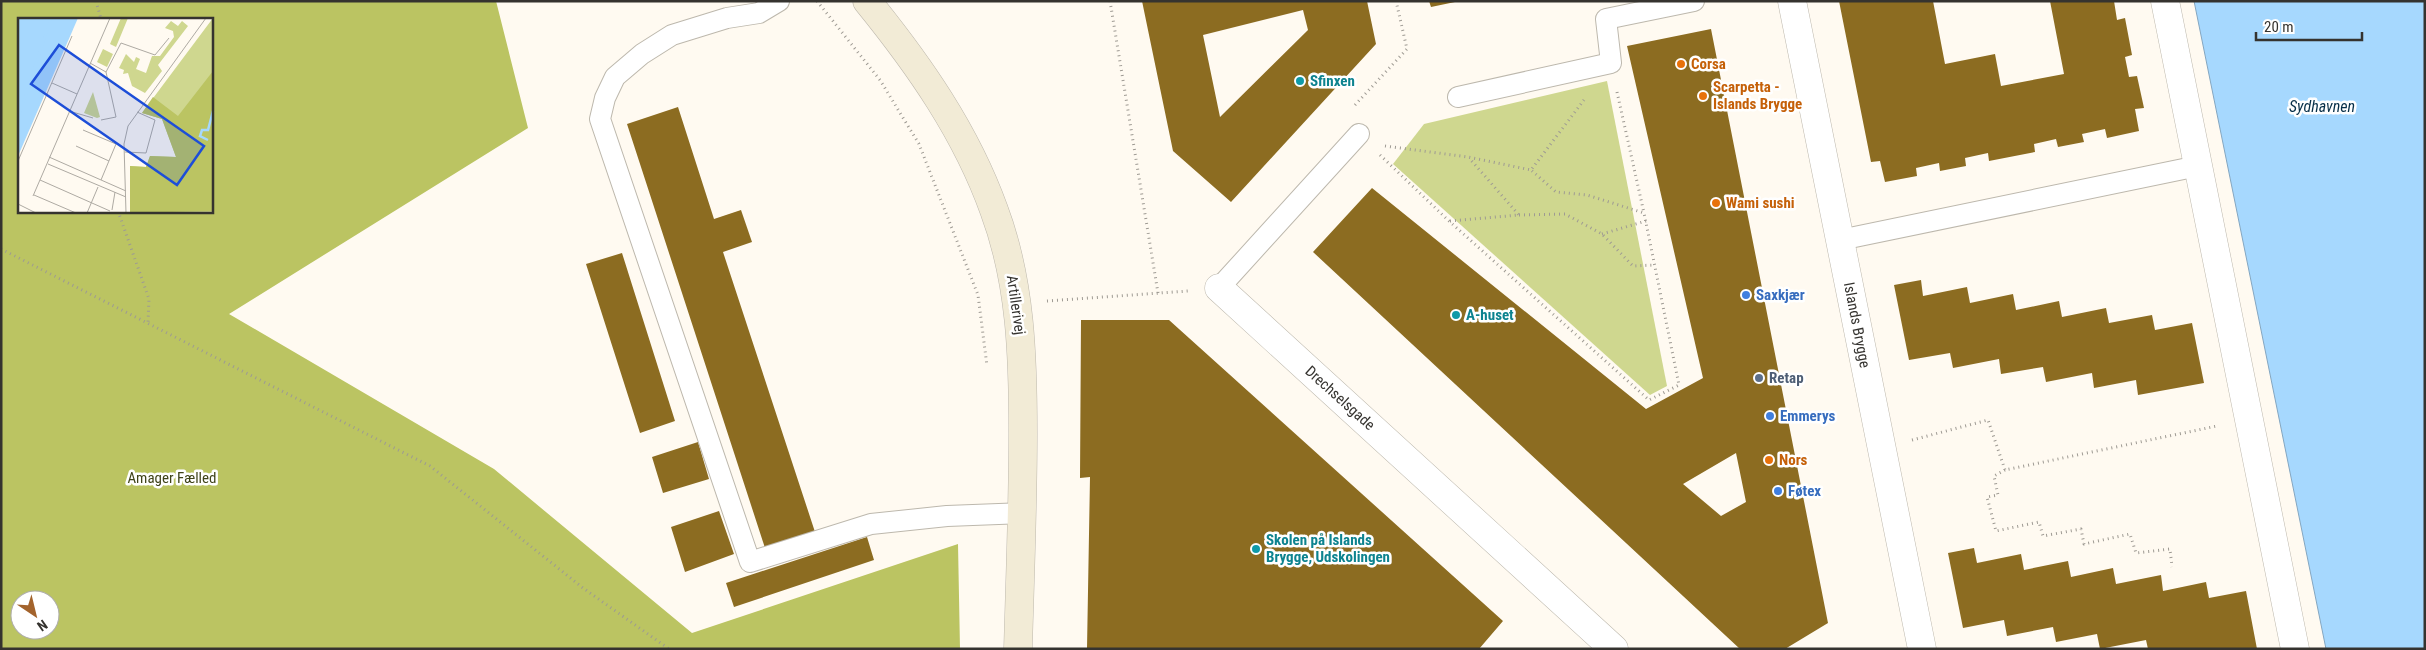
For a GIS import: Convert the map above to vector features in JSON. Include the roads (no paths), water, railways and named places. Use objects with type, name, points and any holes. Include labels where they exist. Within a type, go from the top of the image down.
[{"type":"street","name":"Artillerivej","points":[[867,1],[912,56],[954,123],[975,164],[997,219],[1013,275],[1023,362],[1022,513],[1018,649]]},
{"type":"street","name":"Islands Brygge","points":[[1792,1],[1922,649]]},
{"type":"street","points":[[2165,1],[2295,649]]},
{"type":"street","name":"Drechselsgade","points":[[1219,288],[1614,649]]},
{"type":"lane","points":[[779,1],[759,13],[727,18],[672,36],[642,54],[615,77],[605,98],[600,119],[750,562],[871,524],[948,516],[1022,513]]},
{"type":"lane","points":[[1458,97],[1611,63],[1606,19],[1694,1]]},
{"type":"lane","points":[[1219,288],[1364,139]]},
{"type":"lane","points":[[1840,240],[2198,166]]},
{"type":"water","name":"Sydhavnen","points":[[2194,1],[2425,1],[2425,649],[2326,649]]},
{"type":"place","name":"Corsa","points":[[1681,64]]},
{"type":"place","name":"Sfinxen","points":[[1300,81]]},
{"type":"place","name":"Scarpetta - Islands Brygge","points":[[1703,96]]},
{"type":"place","name":"Wami sushi","points":[[1716,203]]},
{"type":"place","name":"Saxkjær","points":[[1746,295]]},
{"type":"place","name":"A-huset","points":[[1456,315]]},
{"type":"place","name":"Retap","points":[[1759,378]]},
{"type":"place","name":"Emmerys","points":[[1770,416]]},
{"type":"place","name":"Nors","points":[[1769,460]]},
{"type":"place","name":"Føtex","points":[[1778,491]]},
{"type":"place","name":"Skolen på Islands Brygge, Udskolingen","points":[[1256,549]]},
{"type":"park label","name":"Amager Fælled","points":[[172,478]]}]
